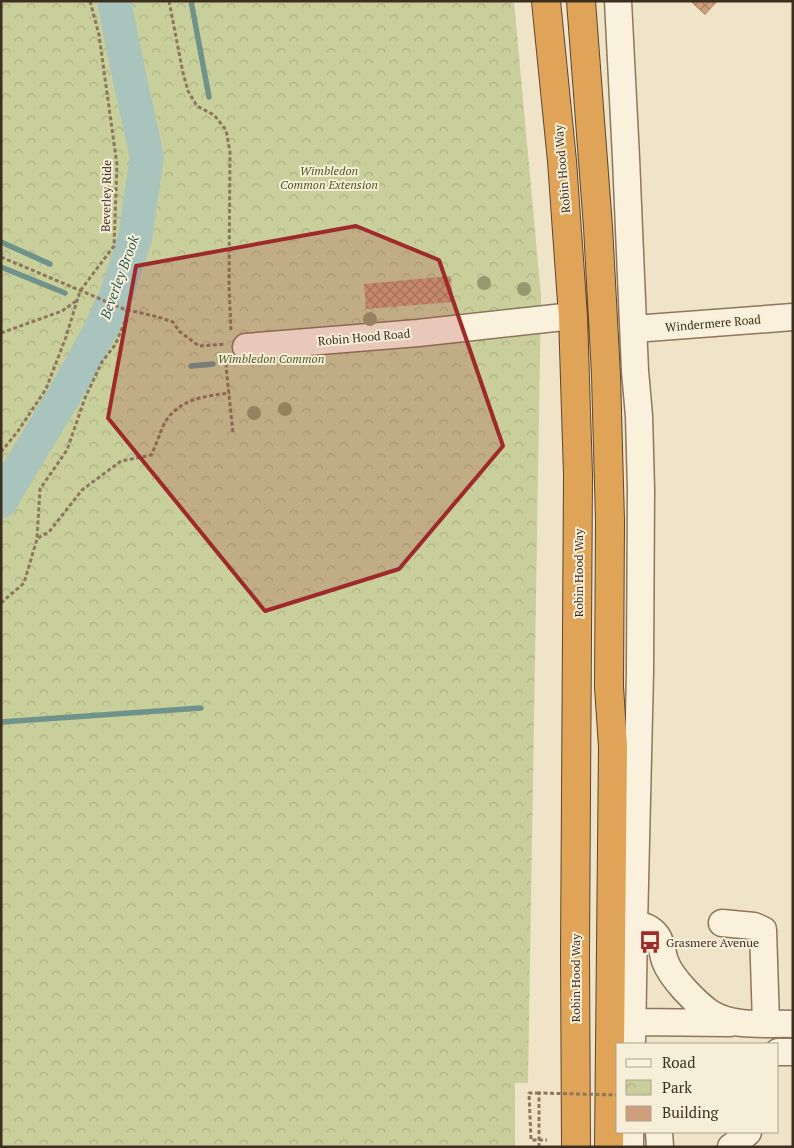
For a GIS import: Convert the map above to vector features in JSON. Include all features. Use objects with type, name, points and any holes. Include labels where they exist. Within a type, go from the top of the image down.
[{"type":"highway","name":"Robin Hood Way","points":[[546,1],[562,161],[573,316],[578,475],[575,955],[576,1147]]},
{"type":"highway","points":[[581,1],[599,237],[606,374],[610,521],[609,688],[613,747],[609,1147]]},
{"type":"street","points":[[618,1],[635,371],[639,416],[641,498],[640,673],[634,925],[636,1030],[734,1023],[793,1024]]},
{"type":"street","name":"Robin Hood Road","points":[[234,345],[418,333],[573,316]]},
{"type":"street","name":"Windermere Road","points":[[634,329],[793,317]]},
{"type":"street","points":[[722,923],[754,926],[763,930],[766,1024]]},
{"type":"street","points":[[634,925],[648,928],[659,938],[666,963],[681,986],[711,1013],[734,1023]]},
{"type":"street","points":[[779,1052],[793,1052]]},
{"type":"street","points":[[630,1133],[630,1147],[634,1147]]},
{"type":"street","points":[[659,1133],[660,1147]]},
{"type":"street","points":[[731,1147],[747,1133]]},
{"type":"path","name":"Beverley Ride","points":[[1,452],[18,431],[46,389],[66,337],[80,291],[114,246],[117,165],[99,35],[90,1]]},
{"type":"path","points":[[169,1],[188,91],[196,106],[214,115],[226,130],[228,137],[230,152],[229,286],[234,345],[230,393],[233,433]]},
{"type":"path","points":[[1,257],[126,310],[173,322],[179,331],[199,346],[234,345]]},
{"type":"path","points":[[1,333],[62,311],[77,301]]},
{"type":"path","points":[[1,603],[24,583],[37,538],[40,489],[68,450],[85,398],[102,362],[115,345],[126,319],[126,310]]},
{"type":"path","points":[[37,538],[49,532],[82,490],[121,461],[151,455],[166,420],[179,406],[200,397],[230,393]]},
{"type":"path","points":[[547,1140],[530,1140],[530,1093],[616,1095]]},
{"type":"path","points":[[539,1093],[540,1147]]},
{"type":"highlighted area","points":[[356,226],[439,260],[503,446],[399,569],[265,611],[108,418],[136,266]]},
{"type":"green space","name":"Wimbledon Common","points":[[1,1],[514,1],[541,296],[528,1083],[515,1083],[515,1147],[1,1147]]},
{"type":"building","points":[[690,1],[718,1],[705,15]]},
{"type":"building","points":[[451,276],[453,302],[366,309],[364,284]]},
{"type":"waterway","name":"Beverley Brook","points":[[1,501],[64,396],[100,331],[117,293],[135,238],[147,157],[114,1]]},
{"type":"waterway","points":[[191,1],[209,97]]},
{"type":"waterway","points":[[1,242],[50,264]]},
{"type":"waterway","points":[[1,267],[65,293]]},
{"type":"waterway","points":[[228,362],[265,359]]},
{"type":"waterway","points":[[191,366],[213,364]]},
{"type":"waterway","points":[[1,722],[201,708]]},
{"type":"place","name":"Grasmere Avenue","points":[[650,942]]},
{"type":"park label","name":"Wimbledon Common Extension","points":[[329,177]]}]
